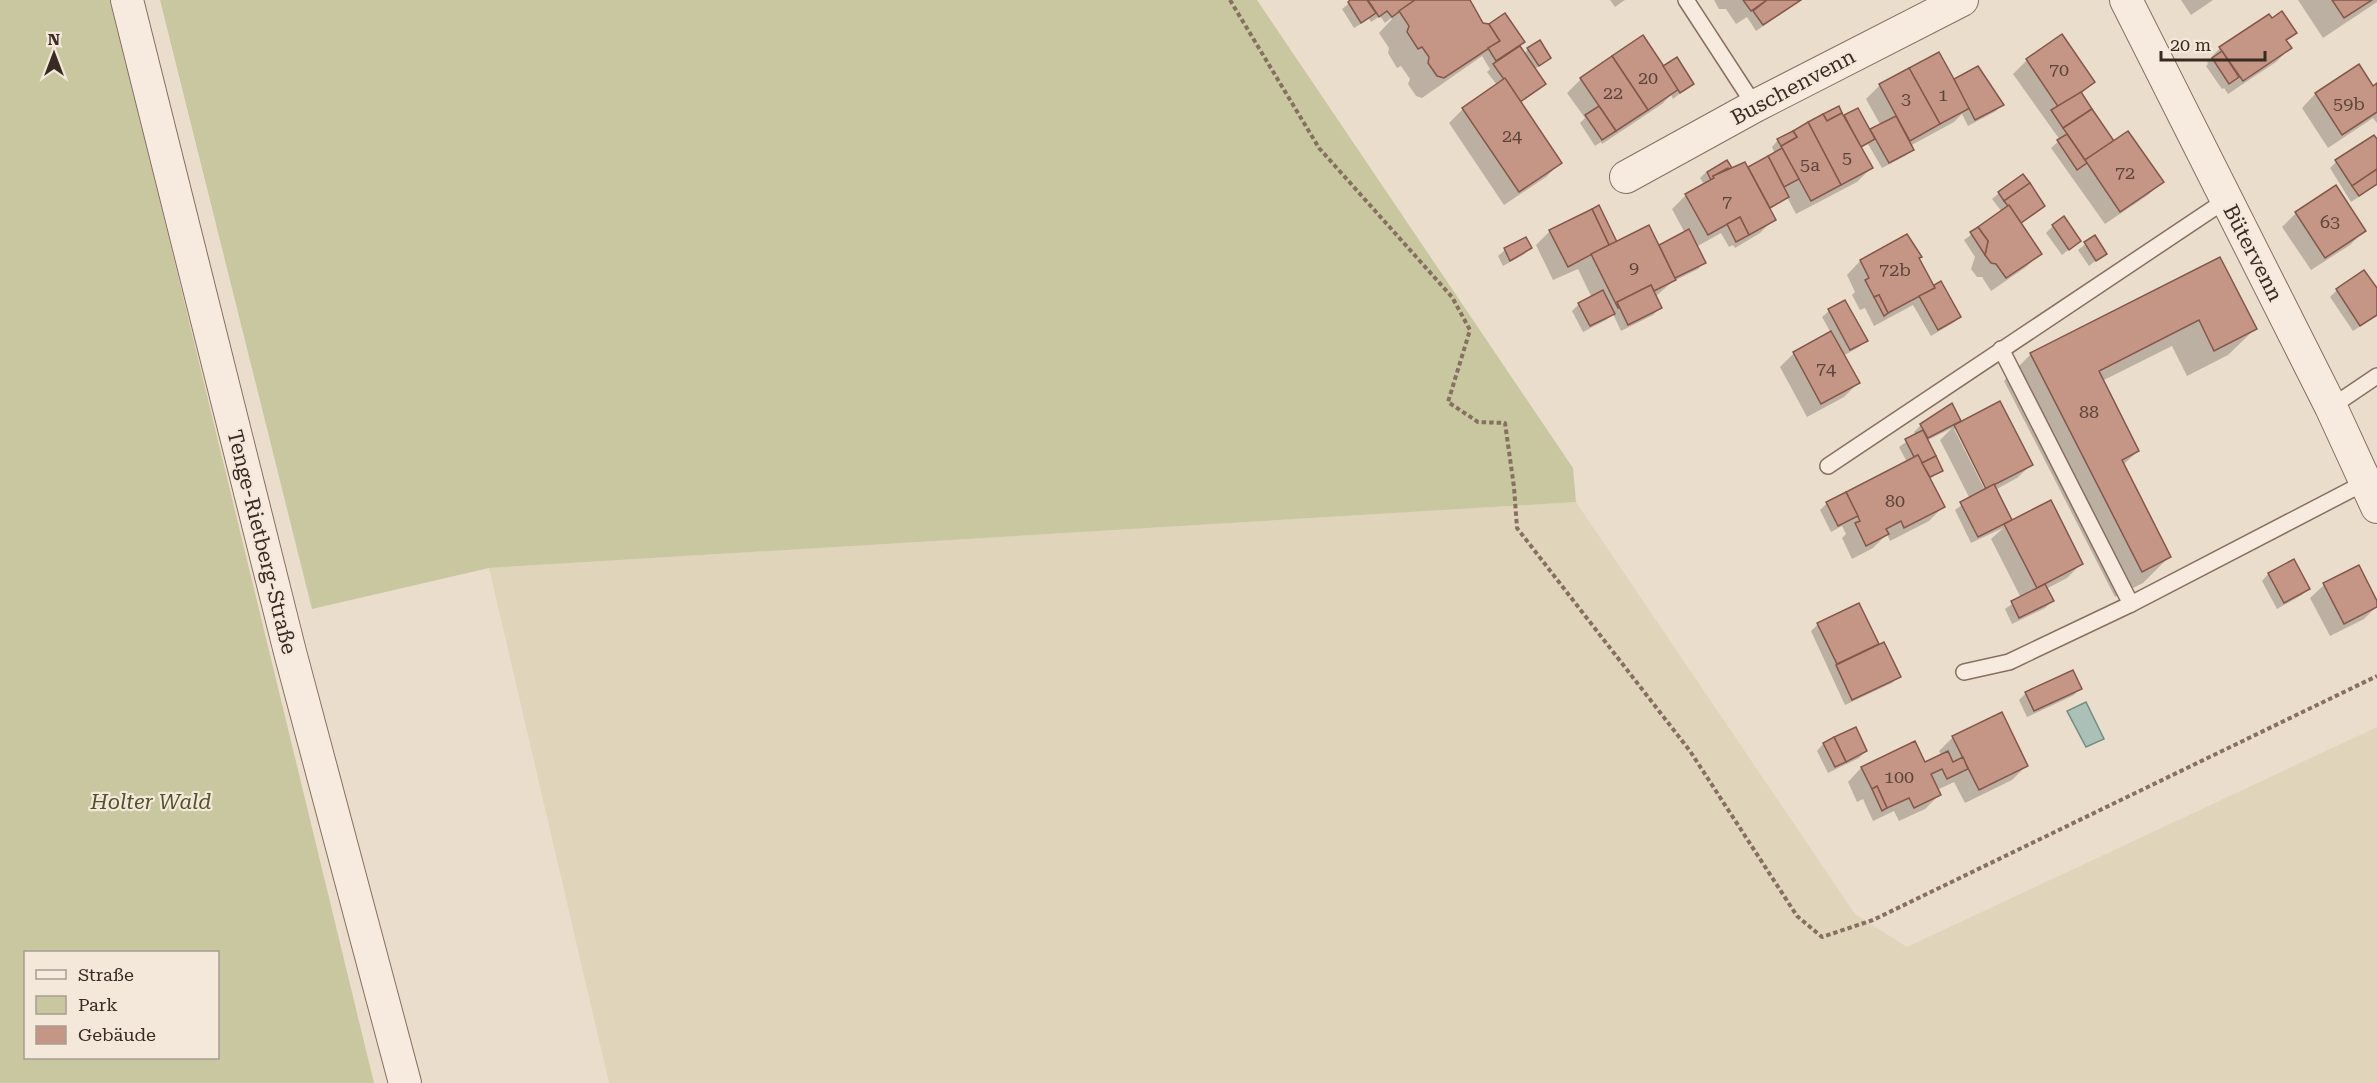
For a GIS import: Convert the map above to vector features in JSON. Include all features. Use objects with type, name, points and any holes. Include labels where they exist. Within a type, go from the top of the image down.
[{"type":"street","name":"Tenge-Rietberg-Straße","points":[[127,0],[290,652],[405,1083]]},
{"type":"street","name":"Buschenvenn","points":[[1626,177],[1755,106],[1962,0]]},
{"type":"street","name":"Bütervenn","points":[[2126,0],[2331,407],[2371,494]]},
{"type":"lane","points":[[1686,0],[1755,106]]},
{"type":"lane","points":[[1827,466],[2226,200]]},
{"type":"lane","points":[[2001,349],[2131,604]]},
{"type":"lane","points":[[2331,407],[2377,376]]},
{"type":"lane","points":[[1964,672],[2009,662],[2371,494]]},
{"type":"path","points":[[1230,0],[1319,148],[1406,243],[1457,305],[1470,330],[1448,402],[1478,422],[1505,423],[1517,528],[1690,751],[1797,916],[1822,937],[1873,921],[2377,676]]},
{"type":"shaded area","points":[[1576,502],[1855,914],[1907,947],[2377,727],[2377,1083],[609,1083],[489,568]]},
{"type":"shaded area","points":[[2086,702],[2104,739],[2086,747],[2067,711]]},
{"type":"green space","name":"Holter Wald","points":[[0,0],[111,0],[374,1083],[0,1083]]},
{"type":"green space","points":[[160,0],[1257,0],[1573,468],[1576,502],[489,568],[312,609]]},
{"type":"building","points":[[1367,0],[1376,13],[1361,23],[1348,2]]},
{"type":"building","points":[[1368,0],[1415,0],[1392,17],[1387,11],[1379,17]]},
{"type":"building","points":[[1415,0],[1470,0],[1483,23],[1489,24],[1500,41],[1444,78],[1437,76],[1428,63],[1429,57],[1422,47],[1418,49],[1407,32],[1409,26],[1399,11]]},
{"type":"building","points":[[1743,0],[1767,0],[1751,11]]},
{"type":"building","points":[[1767,0],[1801,0],[1763,25],[1753,11]]},
{"type":"building","points":[[2332,0],[2372,0],[2344,18]]},
{"type":"building","points":[[2282,11],[2297,33],[2286,40],[2292,48],[2243,81],[2219,47],[2269,14],[2272,18]]},
{"type":"building","points":[[1505,13],[1525,42],[1496,61],[1488,48],[1500,41],[1489,24]]},
{"type":"building","points":[[2062,34],[2095,82],[2059,108],[2026,59]]},
{"type":"building","points":[[1643,35],[1679,89],[1648,110],[1612,56]]},
{"type":"building","points":[[1540,40],[1551,58],[1539,66],[1527,48]]},
{"type":"building","points":[[1520,46],[1546,84],[1520,102],[1493,64]]},
{"type":"building","points":[[2222,51],[2239,77],[2229,84],[2212,58]]},
{"type":"building","points":[[1939,52],[1970,108],[1940,124],[1909,68]]},
{"type":"building","points":[[1612,56],[1648,110],[1616,131],[1580,78]]},
{"type":"building","points":[[1677,57],[1694,84],[1680,93],[1663,66]]},
{"type":"building","points":[[2359,64],[2373,86],[2377,83],[2377,112],[2342,135],[2315,93]]},
{"type":"building","points":[[1978,66],[2004,105],[1975,120],[1954,79]]},
{"type":"building","points":[[1909,68],[1940,124],[1910,141],[1879,84]]},
{"type":"building","points":[[1505,78],[1562,163],[1519,192],[1462,108]]},
{"type":"building","points":[[2081,92],[2092,109],[2063,128],[2051,110]]},
{"type":"building","points":[[1599,106],[1616,131],[1602,140],[1585,115]]},
{"type":"building","points":[[1839,106],[1842,113],[1827,121],[1823,114]]},
{"type":"building","points":[[1858,108],[1875,139],[1861,147],[1844,115]]},
{"type":"building","points":[[2092,109],[2114,141],[2085,160],[2063,128]]},
{"type":"building","points":[[1842,113],[1873,168],[1841,185],[1808,122],[1823,114],[1827,121]]},
{"type":"building","points":[[1896,116],[1914,150],[1889,163],[1870,129]]},
{"type":"building","points":[[1808,122],[1841,185],[1811,201],[1781,146],[1797,137],[1793,131]]},
{"type":"building","points":[[1793,131],[1797,137],[1781,146],[1777,139]]},
{"type":"building","points":[[2128,131],[2164,182],[2120,212],[2085,160]]},
{"type":"building","points":[[2067,134],[2087,163],[2077,170],[2057,140]]},
{"type":"building","points":[[2374,135],[2377,139],[2377,169],[2352,186],[2335,160]]},
{"type":"building","points":[[1782,148],[1799,179],[1784,187],[1768,156]]},
{"type":"building","points":[[1768,156],[1789,197],[1770,208],[1748,167]]},
{"type":"building","points":[[1727,160],[1732,168],[1713,176],[1711,180],[1707,172]]},
{"type":"building","points":[[1745,162],[1776,220],[1749,235],[1740,217],[1708,235],[1685,194],[1714,178],[1713,176]]},
{"type":"building","points":[[2377,169],[2377,184],[2359,196],[2352,186]]},
{"type":"building","points":[[2023,174],[2030,183],[2004,201],[1998,192]]},
{"type":"building","points":[[2030,183],[2045,206],[2021,223],[2004,201]]},
{"type":"building","points":[[2336,185],[2366,231],[2325,258],[2295,212]]},
{"type":"building","points":[[1599,205],[1617,242],[1609,245],[1592,209]]},
{"type":"building","points":[[2009,205],[2042,254],[2006,278],[1996,264],[1991,263],[1985,255],[1988,241],[1978,227]]},
{"type":"building","points":[[1592,209],[1609,245],[1568,267],[1549,230]]},
{"type":"building","points":[[2064,216],[2081,241],[2069,250],[2052,225]]},
{"type":"building","points":[[1740,217],[1749,235],[1736,242],[1727,224]]},
{"type":"building","points":[[1649,225],[1676,280],[1654,291],[1651,285],[1617,302],[1620,308],[1618,308],[1591,254]]},
{"type":"building","points":[[1978,227],[1988,241],[1985,255],[1970,232]]},
{"type":"building","points":[[1689,229],[1706,263],[1675,278],[1659,245]]},
{"type":"building","points":[[1907,234],[1922,257],[1919,258],[1935,288],[1888,313],[1879,295],[1874,297],[1865,280],[1869,278],[1860,260]]},
{"type":"building","points":[[2095,235],[2107,254],[2096,261],[2084,242]]},
{"type":"building","points":[[1526,237],[1532,248],[1510,261],[1504,248]]},
{"type":"building","points":[[2220,257],[2257,329],[2214,351],[2199,320],[2099,371],[2139,451],[2122,460],[2171,557],[2142,572],[2030,353]]},
{"type":"building","points":[[2364,270],[2377,288],[2377,315],[2360,326],[2336,289]]},
{"type":"building","points":[[1941,281],[1961,317],[1938,330],[1919,296],[1935,288],[1934,285]]},
{"type":"building","points":[[1651,285],[1662,308],[1628,325],[1617,302]]},
{"type":"building","points":[[1603,290],[1615,314],[1590,326],[1578,303]]},
{"type":"building","points":[[1879,295],[1888,313],[1884,316],[1874,297]]},
{"type":"building","points":[[1845,300],[1868,341],[1850,350],[1828,309]]},
{"type":"building","points":[[1831,331],[1860,383],[1821,404],[1793,352]]},
{"type":"building","points":[[2000,401],[2033,465],[1986,489],[1954,425]]},
{"type":"building","points":[[1952,403],[1961,421],[1928,438],[1920,424]]},
{"type":"building","points":[[1923,430],[1936,456],[1922,463],[1918,455],[1914,457],[1905,439]]},
{"type":"building","points":[[1918,455],[1945,507],[1904,528],[1901,521],[1886,529],[1889,534],[1866,546],[1855,523],[1860,521],[1846,492]]},
{"type":"building","points":[[1936,456],[1943,471],[1930,477],[1922,463]]},
{"type":"building","points":[[1994,484],[2012,520],[1978,537],[1960,502]]},
{"type":"building","points":[[1846,492],[1858,516],[1838,526],[1826,502]]},
{"type":"building","points":[[2051,500],[2083,564],[2037,588],[2004,524]]},
{"type":"building","points":[[2294,559],[2310,589],[2284,603],[2268,573]]},
{"type":"building","points":[[2359,565],[2377,601],[2377,607],[2344,624],[2323,583]]},
{"type":"building","points":[[2045,584],[2054,601],[2019,618],[2011,601]]},
{"type":"building","points":[[1859,603],[1879,644],[1837,664],[1817,623]]},
{"type":"building","points":[[1884,642],[1901,677],[1852,700],[1836,665]]},
{"type":"building","points":[[2073,670],[2082,689],[2034,711],[2025,692]]},
{"type":"building","points":[[2002,712],[2028,766],[1979,790],[1952,736]]},
{"type":"building","points":[[1856,727],[1867,751],[1846,762],[1834,737]]},
{"type":"building","points":[[1834,737],[1846,762],[1835,767],[1823,743]]},
{"type":"building","points":[[1915,741],[1925,762],[1948,751],[1953,762],[1963,757],[1968,769],[1947,779],[1942,769],[1931,774],[1941,795],[1914,808],[1909,798],[1887,808],[1877,786],[1872,789],[1861,767]]},
{"type":"building","points":[[1877,786],[1887,808],[1882,811],[1872,789]]}]
